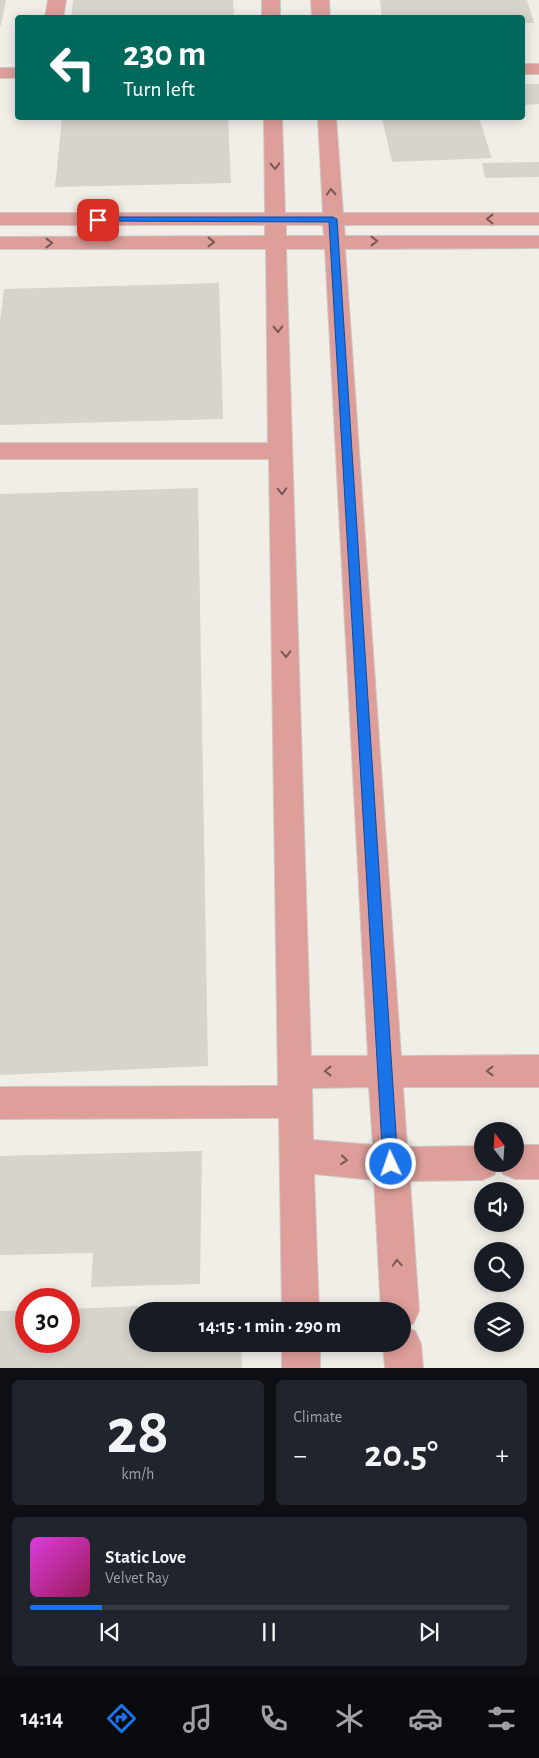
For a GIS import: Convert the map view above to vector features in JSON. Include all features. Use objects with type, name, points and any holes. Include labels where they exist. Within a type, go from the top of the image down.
[{"type":"street","points":[[54,15],[57,0]]},
{"type":"street","points":[[271,0],[271,15]]},
{"type":"street","points":[[320,0],[321,15]]},
{"type":"street","points":[[525,69],[539,69]]},
{"type":"street","points":[[0,73],[15,73]]},
{"type":"street","points":[[273,120],[300,1302]]},
{"type":"street","points":[[327,120],[399,1302]]},
{"type":"street","points":[[0,219],[276,231]]},
{"type":"street","points":[[0,243],[334,230],[539,219]]},
{"type":"street","points":[[334,230],[539,242]]},
{"type":"street","points":[[0,450],[281,451]]},
{"type":"street","points":[[0,1103],[295,1087],[385,1071],[539,1071]]},
{"type":"street","points":[[296,1155],[391,1164],[474,1163]]},
{"type":"street","points":[[524,1162],[539,1162]]},
{"type":"street","points":[[301,1352],[301,1368]]},
{"type":"street","points":[[403,1352],[404,1368]]},
{"type":"building","points":[[0,0],[6,0],[1,26],[0,26]]},
{"type":"building","points":[[73,0],[233,0],[234,15],[71,15]]},
{"type":"building","points":[[380,0],[527,0],[534,23],[525,23],[525,15],[382,15]]},
{"type":"building","points":[[525,84],[539,84],[539,104],[525,105]]},
{"type":"building","points":[[62,120],[228,120],[231,183],[55,187]]},
{"type":"building","points":[[382,120],[480,120],[492,158],[392,162]]},
{"type":"building","points":[[539,162],[539,177],[485,178],[482,163]]},
{"type":"building","points":[[219,283],[223,419],[0,425],[0,321],[4,289]]},
{"type":"building","points":[[198,488],[208,1066],[0,1075],[0,494]]},
{"type":"building","points":[[202,1151],[200,1284],[91,1287],[93,1253],[0,1255],[0,1156]]},
{"type":"building","points":[[129,1307],[129,1352],[241,1352],[242,1368],[0,1368],[0,1311],[15,1310],[15,1353],[80,1353],[80,1309]]},
{"type":"route","points":[[98,220],[333,219],[391,1164]]}]
